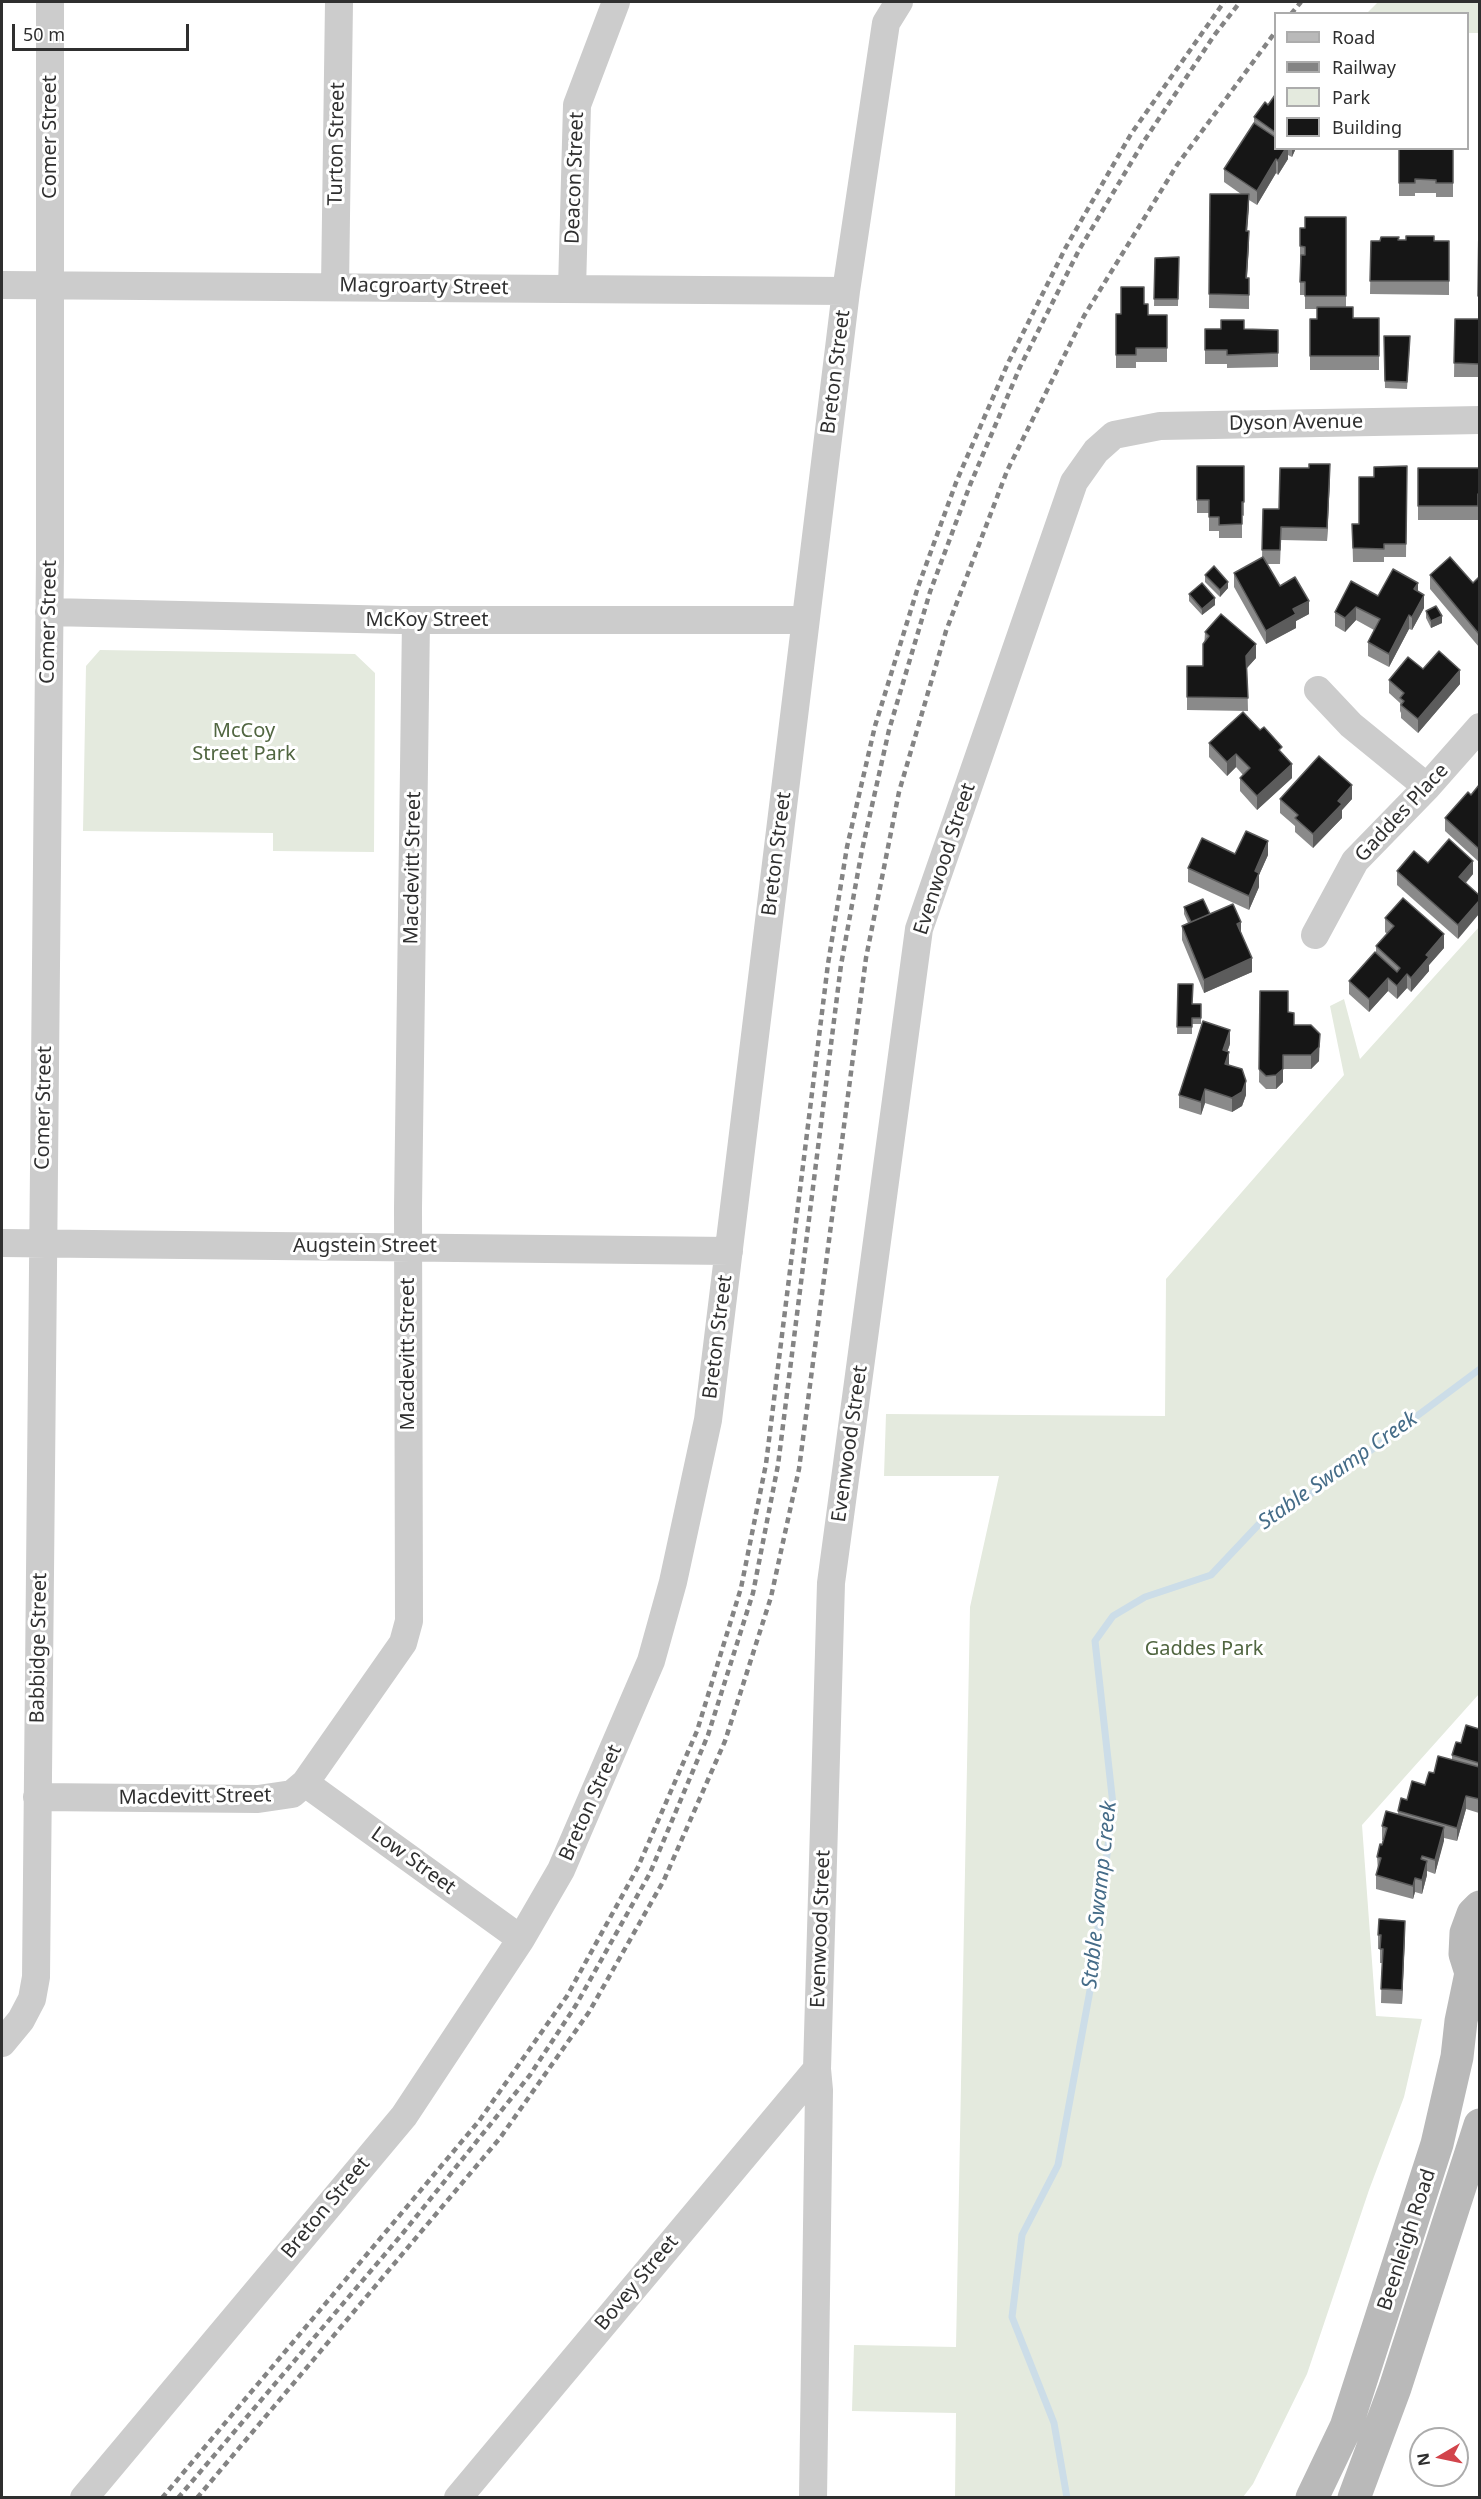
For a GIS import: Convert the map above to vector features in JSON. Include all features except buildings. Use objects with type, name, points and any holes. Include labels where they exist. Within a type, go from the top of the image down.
[{"type":"main road","points":[[1475,1979],[1465,1954],[1466,1933],[1473,1914],[1479,1907]]},
{"type":"main road","name":"Beenleigh Road","points":[[1312,2498],[1346,2427],[1437,2144],[1457,2057],[1461,2021],[1475,1979]]},
{"type":"main road","name":"Beenleigh Road","points":[[1354,2498],[1395,2388],[1479,2125]]},
{"type":"street","name":"Comer Street","points":[[42,1244],[50,612],[50,2]]},
{"type":"street","name":"Turton Street","points":[[335,287],[339,2]]},
{"type":"street","name":"Deacon Street","points":[[572,289],[577,105],[616,2]]},
{"type":"street","name":"Breton Street","points":[[84,2498],[404,2116],[521,1938],[561,1870],[651,1661],[673,1582],[708,1420],[846,291],[886,24],[899,2]]},
{"type":"street","name":"Macgroarty Street","points":[[2,285],[846,291]]},
{"type":"street","name":"Dyson Avenue","points":[[1114,435],[1161,426],[1185,425],[1479,420]]},
{"type":"street","name":"Evenwood Street","points":[[813,2498],[819,2090],[817,2069],[831,1583],[919,929],[1074,482],[1096,451],[1114,435]]},
{"type":"street","name":"McKoy Street","points":[[50,612],[416,620],[805,620]]},
{"type":"street","name":"Macdevitt Street","points":[[37,1797],[258,1799],[292,1794],[305,1783],[403,1644],[409,1621],[408,1246],[416,620]]},
{"type":"street","points":[[1318,690],[1351,725],[1427,788]]},
{"type":"street","name":"Gaddes Place","points":[[1315,935],[1354,861],[1427,788],[1479,727]]},
{"type":"street","name":"Augstein Street","points":[[2,1243],[729,1251]]},
{"type":"street","name":"Babbidge Street","points":[[2,2043],[21,2020],[32,1999],[36,1977],[42,1244]]},
{"type":"street","name":"Low Street","points":[[305,1783],[521,1938]]},
{"type":"street","name":"Bovey Street","points":[[458,2498],[817,2069]]},
{"type":"green space","points":[[1378,2],[1479,2],[1479,33],[1469,33],[1469,12],[1368,12]]},
{"type":"green space","name":"McCoy Street Park","points":[[100,650],[355,654],[375,673],[374,852],[273,851],[273,833],[83,831],[86,666]]},
{"type":"green space","name":"Gaddes Park","points":[[1479,927],[1479,1694],[1362,1825],[1376,2016],[1422,2019],[1404,2097],[1369,2190],[1307,2374],[1253,2484],[1243,2497],[955,2497],[956,2413],[852,2411],[854,2345],[956,2347],[970,1607],[999,1476],[884,1476],[886,1414],[1165,1416],[1166,1279],[1344,1075],[1330,1006],[1344,999],[1360,1059]]},
{"type":"waterway","name":"Stable Swamp Creek","points":[[1067,2498],[1054,2423],[1012,2317],[1022,2235],[1058,2165],[1091,1985],[1113,1805],[1095,1641],[1113,1616],[1145,1597],[1211,1575],[1261,1522],[1319,1489],[1480,1369]]},
{"type":"railway","points":[[162,2498],[479,2121],[567,1996],[638,1867],[697,1731],[741,1588],[766,1464],[828,964],[847,847],[875,726],[918,587],[957,480],[1008,363],[1066,247],[1131,134],[1224,2]]},
{"type":"railway","points":[[178,2498],[403,2233],[530,2075],[576,2005],[650,1873],[708,1735],[753,1593],[778,1465],[841,965],[862,850],[889,730],[930,592],[970,485],[1020,367],[1079,250],[1144,141],[1213,37],[1240,2]]},
{"type":"railway","points":[[1293,12],[1301,2]]},
{"type":"railway","points":[[197,2498],[500,2138],[589,2012],[664,1880],[725,1741],[771,1597],[799,1469],[866,958],[899,792],[946,631],[1007,471],[1084,316],[1177,165],[1274,34]]}]
